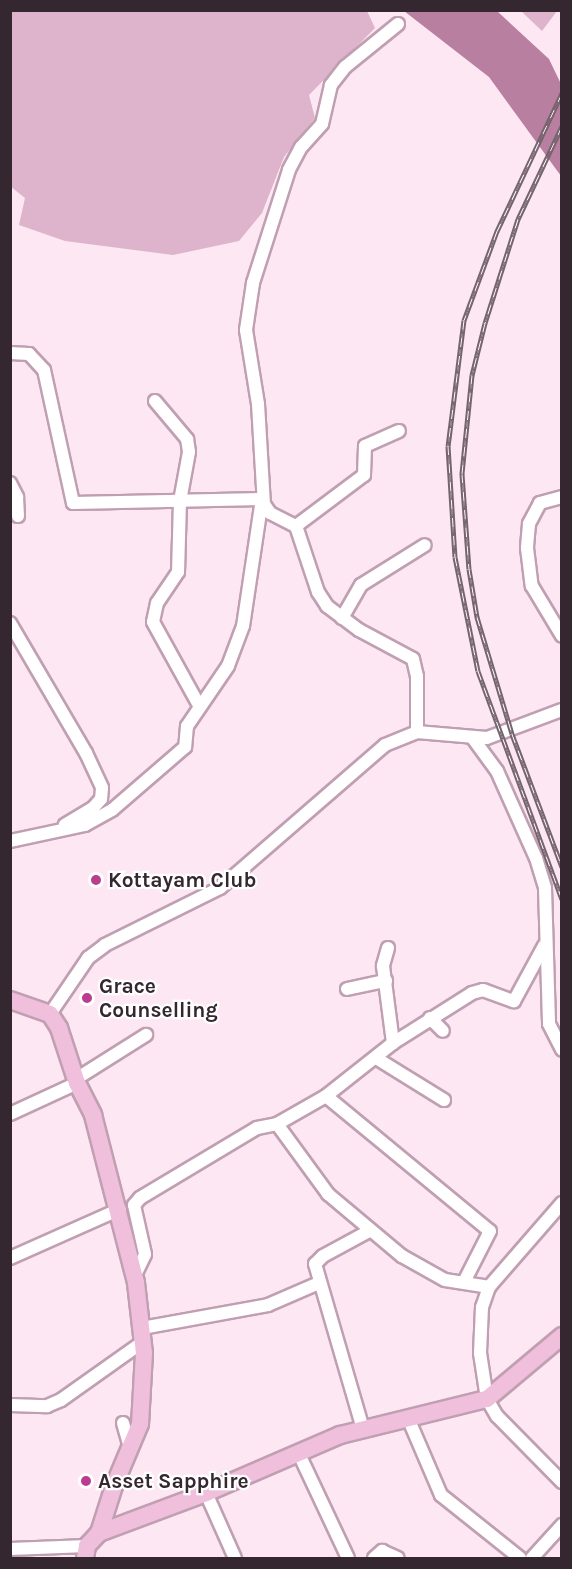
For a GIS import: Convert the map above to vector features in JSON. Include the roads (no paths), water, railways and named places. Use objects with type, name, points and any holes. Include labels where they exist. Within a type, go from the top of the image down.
[{"type":"main road","points":[[10,1000],[50,1014],[59,1028],[76,1081],[93,1115],[120,1209],[134,1277],[142,1335],[145,1380],[140,1424],[99,1533],[86,1552]]},
{"type":"main road","points":[[99,1533],[206,1493],[363,1429],[487,1399],[561,1336]]},
{"type":"street","points":[[10,842],[85,825],[112,810],[185,747],[187,726],[228,666],[243,626],[262,499],[258,404],[246,330],[253,283],[289,170],[301,147],[322,123],[331,85],[345,67],[398,24]]},
{"type":"street","points":[[10,353],[29,354],[44,370],[73,503],[262,499]]},
{"type":"street","points":[[155,401],[187,439],[189,452],[180,501],[178,572],[158,603],[153,622],[200,707]]},
{"type":"street","points":[[296,526],[364,475],[365,446],[399,430]]},
{"type":"street","points":[[10,483],[17,497],[18,516]]},
{"type":"street","points":[[561,497],[540,503],[529,524],[527,548],[532,586],[561,636]]},
{"type":"street","points":[[262,499],[270,513],[296,526],[318,592],[342,618],[413,659],[417,676],[417,732]]},
{"type":"street","points":[[342,618],[361,585],[425,545]]},
{"type":"street","points":[[10,623],[71,726],[102,788],[101,799],[93,808],[53,831]]},
{"type":"street","points":[[50,1014],[88,958],[105,945],[220,888],[385,745],[417,732],[487,738],[561,710]]},
{"type":"street","points":[[472,737],[497,771],[536,858],[545,888],[544,946],[549,1024],[561,1050]]},
{"type":"street","points":[[134,1277],[145,1254],[134,1205],[140,1198],[257,1128],[277,1124],[326,1096],[393,1043],[478,990],[514,1001],[544,946]]},
{"type":"street","points":[[388,948],[383,966],[393,1043]]},
{"type":"street","points":[[347,989],[386,981]]},
{"type":"street","points":[[430,1018],[443,1031]]},
{"type":"street","points":[[10,1114],[76,1081],[146,1035]]},
{"type":"street","points":[[376,1058],[444,1100]]},
{"type":"street","points":[[326,1096],[490,1231],[464,1282]]},
{"type":"street","points":[[277,1124],[328,1194],[369,1231],[402,1256],[445,1280],[489,1287]]},
{"type":"street","points":[[561,1203],[489,1287],[480,1328],[487,1399],[514,1437],[561,1482]]},
{"type":"street","points":[[10,1258],[120,1209]]},
{"type":"street","points":[[363,1429],[315,1264],[323,1256],[369,1231]]},
{"type":"street","points":[[10,1405],[47,1406],[61,1400],[142,1335],[268,1305],[319,1283]]},
{"type":"street","points":[[408,1418],[441,1495],[520,1558]]},
{"type":"street","points":[[123,1423],[130,1447]]},
{"type":"street","points":[[299,1454],[348,1558]]},
{"type":"street","points":[[206,1493],[236,1558]]},
{"type":"street","points":[[532,1558],[561,1525]]},
{"type":"street","points":[[10,1549],[86,1552]]},
{"type":"street","points":[[374,1558],[382,1551],[398,1558]]},
{"type":"railway","points":[[562,93],[497,231],[464,320],[448,446],[455,557],[478,671],[562,899]]},
{"type":"railway","points":[[562,126],[518,219],[485,323],[472,375],[462,474],[469,569],[477,617],[512,734],[562,867]]},
{"type":"place","name":"Kottayam Club","points":[[96,880]]},
{"type":"place","name":"Grace Counselling","points":[[87,998]]},
{"type":"place","name":"Asset Sapphire","points":[[86,1481]]}]
